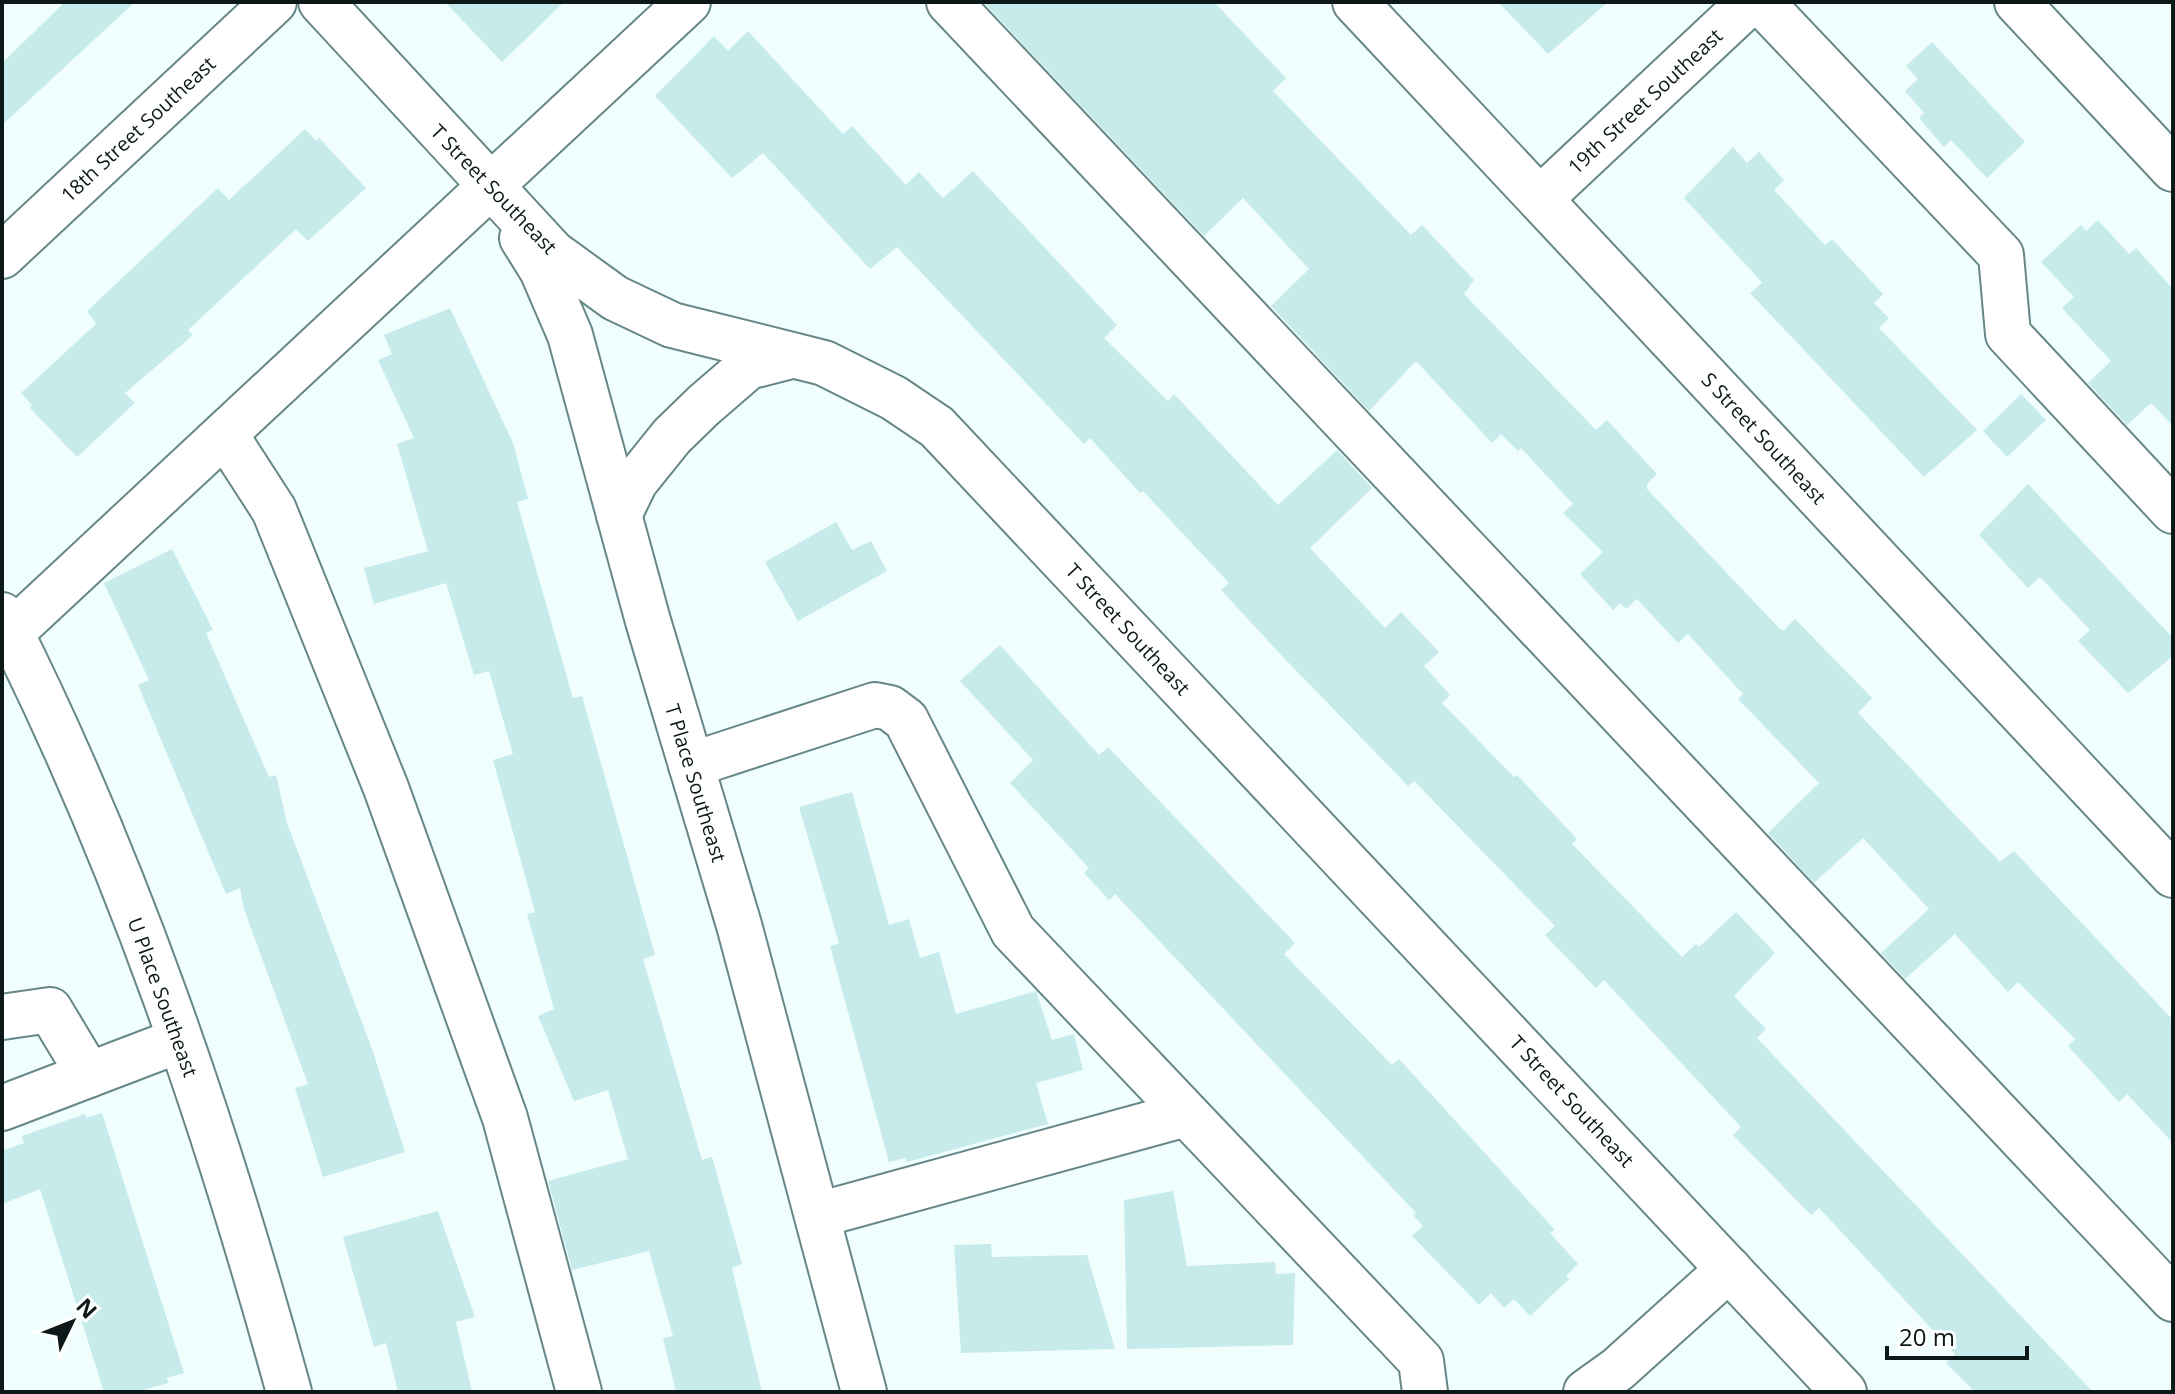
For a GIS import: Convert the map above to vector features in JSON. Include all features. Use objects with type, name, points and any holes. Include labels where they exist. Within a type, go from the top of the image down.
[{"type":"street","name":"18th Street Southeast","points":[[2,256],[274,2]]},
{"type":"street","name":"T Street Southeast","points":[[321,2],[553,253],[615,298],[672,325],[824,363],[894,398],[937,427],[1844,1392]]},
{"type":"street","points":[[6,624],[225,434],[688,2]]},
{"type":"street","points":[[949,2],[2173,1299]]},
{"type":"street","name":"S Street Southeast","points":[[1355,2],[2173,875]]},
{"type":"street","name":"19th Street Southeast","points":[[1540,199],[1750,2]]},
{"type":"street","points":[[1761,2],[2001,255],[2008,334],[2173,511]]},
{"type":"street","points":[[2017,2],[2173,169]]},
{"type":"street","name":"T Place Southeast","points":[[491,189],[542,270],[570,335],[818,1215],[864,1392]]},
{"type":"street","points":[[619,515],[635,482],[672,436],[704,405],[748,367],[791,356]]},
{"type":"street","points":[[225,434],[274,510],[386,788],[505,1118],[579,1392]]},
{"type":"street","name":"U Place Southeast","points":[[6,624],[98,826],[180,1040],[235,1204],[289,1392]]},
{"type":"street","points":[[691,765],[875,705],[890,708],[906,720],[1013,931],[1421,1361],[1425,1392]]},
{"type":"street","points":[[2,1017],[50,1010],[89,1075]]},
{"type":"street","points":[[2,1108],[180,1040]]},
{"type":"street","points":[[818,1215],[1186,1114]]},
{"type":"street","points":[[1586,1392],[1618,1369],[1729,1269]]},
{"type":"building","points":[[65,2],[135,2],[2,125],[2,63]]},
{"type":"building","points":[[445,2],[564,2],[502,62]]},
{"type":"building","points":[[983,2],[1214,2],[1286,78],[1273,91],[1411,235],[1422,225],[1474,280],[1464,294],[1596,430],[1607,420],[1657,474],[1647,484],[1647,489],[1780,629],[1783,631],[1795,619],[1872,698],[1858,713],[2000,862],[2014,851],[2173,1020],[2173,1143],[2127,1094],[2119,1102],[2068,1046],[2075,1039],[2018,982],[2008,992],[1955,934],[1905,979],[1881,953],[1929,909],[1863,838],[1814,883],[1768,833],[1819,783],[1738,699],[1743,694],[1688,634],[1678,643],[1637,599],[1626,609],[1620,603],[1613,610],[1580,574],[1603,552],[1563,513],[1573,504],[1521,448],[1518,451],[1501,434],[1492,443],[1416,361],[1369,411],[1271,306],[1309,269],[1243,198],[1204,236]]},
{"type":"building","points":[[1498,2],[1608,2],[1548,54]]},
{"type":"building","points":[[748,31],[843,134],[852,126],[906,185],[919,172],[943,198],[973,171],[1117,325],[1104,338],[1168,401],[1174,394],[1278,505],[1337,450],[1372,488],[1310,548],[1385,628],[1401,612],[1439,652],[1424,666],[1450,695],[1442,703],[1514,777],[1517,775],[1577,839],[1572,844],[1682,957],[1696,944],[1699,947],[1736,912],[1775,953],[1734,996],[1766,1029],[1757,1038],[2093,1392],[1975,1392],[1946,1363],[1955,1354],[1819,1208],[1811,1215],[1733,1135],[1741,1127],[1604,980],[1596,988],[1545,935],[1555,926],[1414,781],[1408,786],[1221,590],[1229,583],[1143,491],[1140,493],[1090,438],[1084,444],[897,247],[870,269],[763,153],[732,178],[655,96],[714,36],[728,51]]},
{"type":"building","points":[[1932,42],[2025,142],[1987,178],[1951,140],[1944,147],[1919,118],[1924,113],[1905,91],[1918,79],[1906,66]]},
{"type":"building","points":[[305,129],[316,141],[319,138],[366,188],[308,241],[296,229],[188,330],[193,335],[125,393],[135,403],[77,457],[30,408],[32,405],[21,393],[96,324],[87,311],[218,188],[229,200]]},
{"type":"building","points":[[1733,147],[1747,163],[1759,152],[1784,180],[1774,190],[1825,245],[1832,239],[1883,294],[1874,303],[1889,318],[1879,328],[1977,430],[1924,477],[1750,293],[1762,283],[1684,198]]},
{"type":"building","points":[[2098,220],[2129,254],[2136,248],[2173,289],[2173,426],[2151,403],[2127,425],[2088,383],[2111,361],[2062,308],[2074,297],[2041,262],[2081,225],[2086,231]]},
{"type":"building","points":[[450,308],[513,443],[528,499],[517,502],[573,698],[582,696],[655,955],[643,959],[702,1160],[712,1157],[742,1264],[732,1268],[762,1392],[676,1392],[663,1338],[673,1336],[649,1251],[572,1270],[548,1181],[628,1159],[608,1090],[574,1101],[538,1016],[554,1009],[527,914],[535,912],[493,760],[513,754],[489,671],[474,675],[446,583],[374,604],[364,568],[428,551],[397,444],[414,438],[378,360],[392,354],[384,335]]},
{"type":"building","points":[[2021,394],[2046,420],[2007,457],[1983,431]]},
{"type":"building","points":[[2028,484],[2173,638],[2173,656],[2128,693],[2078,641],[2090,630],[2040,577],[2028,588],[1979,535]]},
{"type":"building","points":[[836,522],[852,550],[871,541],[887,571],[798,621],[765,562]]},
{"type":"building","points":[[172,549],[213,630],[206,633],[269,777],[276,775],[287,823],[372,1049],[405,1152],[323,1177],[295,1088],[308,1084],[244,909],[240,888],[226,894],[138,685],[149,680],[104,583]]},
{"type":"building","points":[[1000,645],[1099,755],[1108,747],[1295,943],[1284,954],[1392,1065],[1399,1059],[1555,1230],[1550,1233],[1578,1264],[1566,1276],[1569,1279],[1530,1316],[1514,1299],[1504,1308],[1491,1293],[1479,1305],[1412,1236],[1423,1226],[1413,1215],[1416,1213],[1115,894],[1109,900],[1084,873],[1089,868],[1010,783],[1033,760],[960,681]]},
{"type":"building","points":[[852,792],[889,925],[909,919],[920,958],[939,952],[956,1014],[1036,991],[1052,1040],[1074,1034],[1083,1070],[1036,1083],[1048,1124],[907,1162],[905,1158],[889,1162],[830,946],[839,943],[799,807]]},
{"type":"building","points":[[102,1113],[184,1373],[167,1378],[168,1383],[136,1392],[104,1392],[40,1189],[2,1204],[2,1151],[24,1143],[22,1136],[85,1114],[86,1118]]},
{"type":"building","points":[[1173,1191],[1187,1266],[1275,1262],[1276,1274],[1295,1273],[1293,1345],[1127,1349],[1124,1200]]},
{"type":"building","points":[[438,1211],[475,1317],[456,1322],[472,1392],[398,1392],[386,1343],[374,1347],[343,1237]]},
{"type":"building","points":[[991,1244],[992,1257],[1087,1255],[1115,1349],[961,1353],[954,1245]]}]
